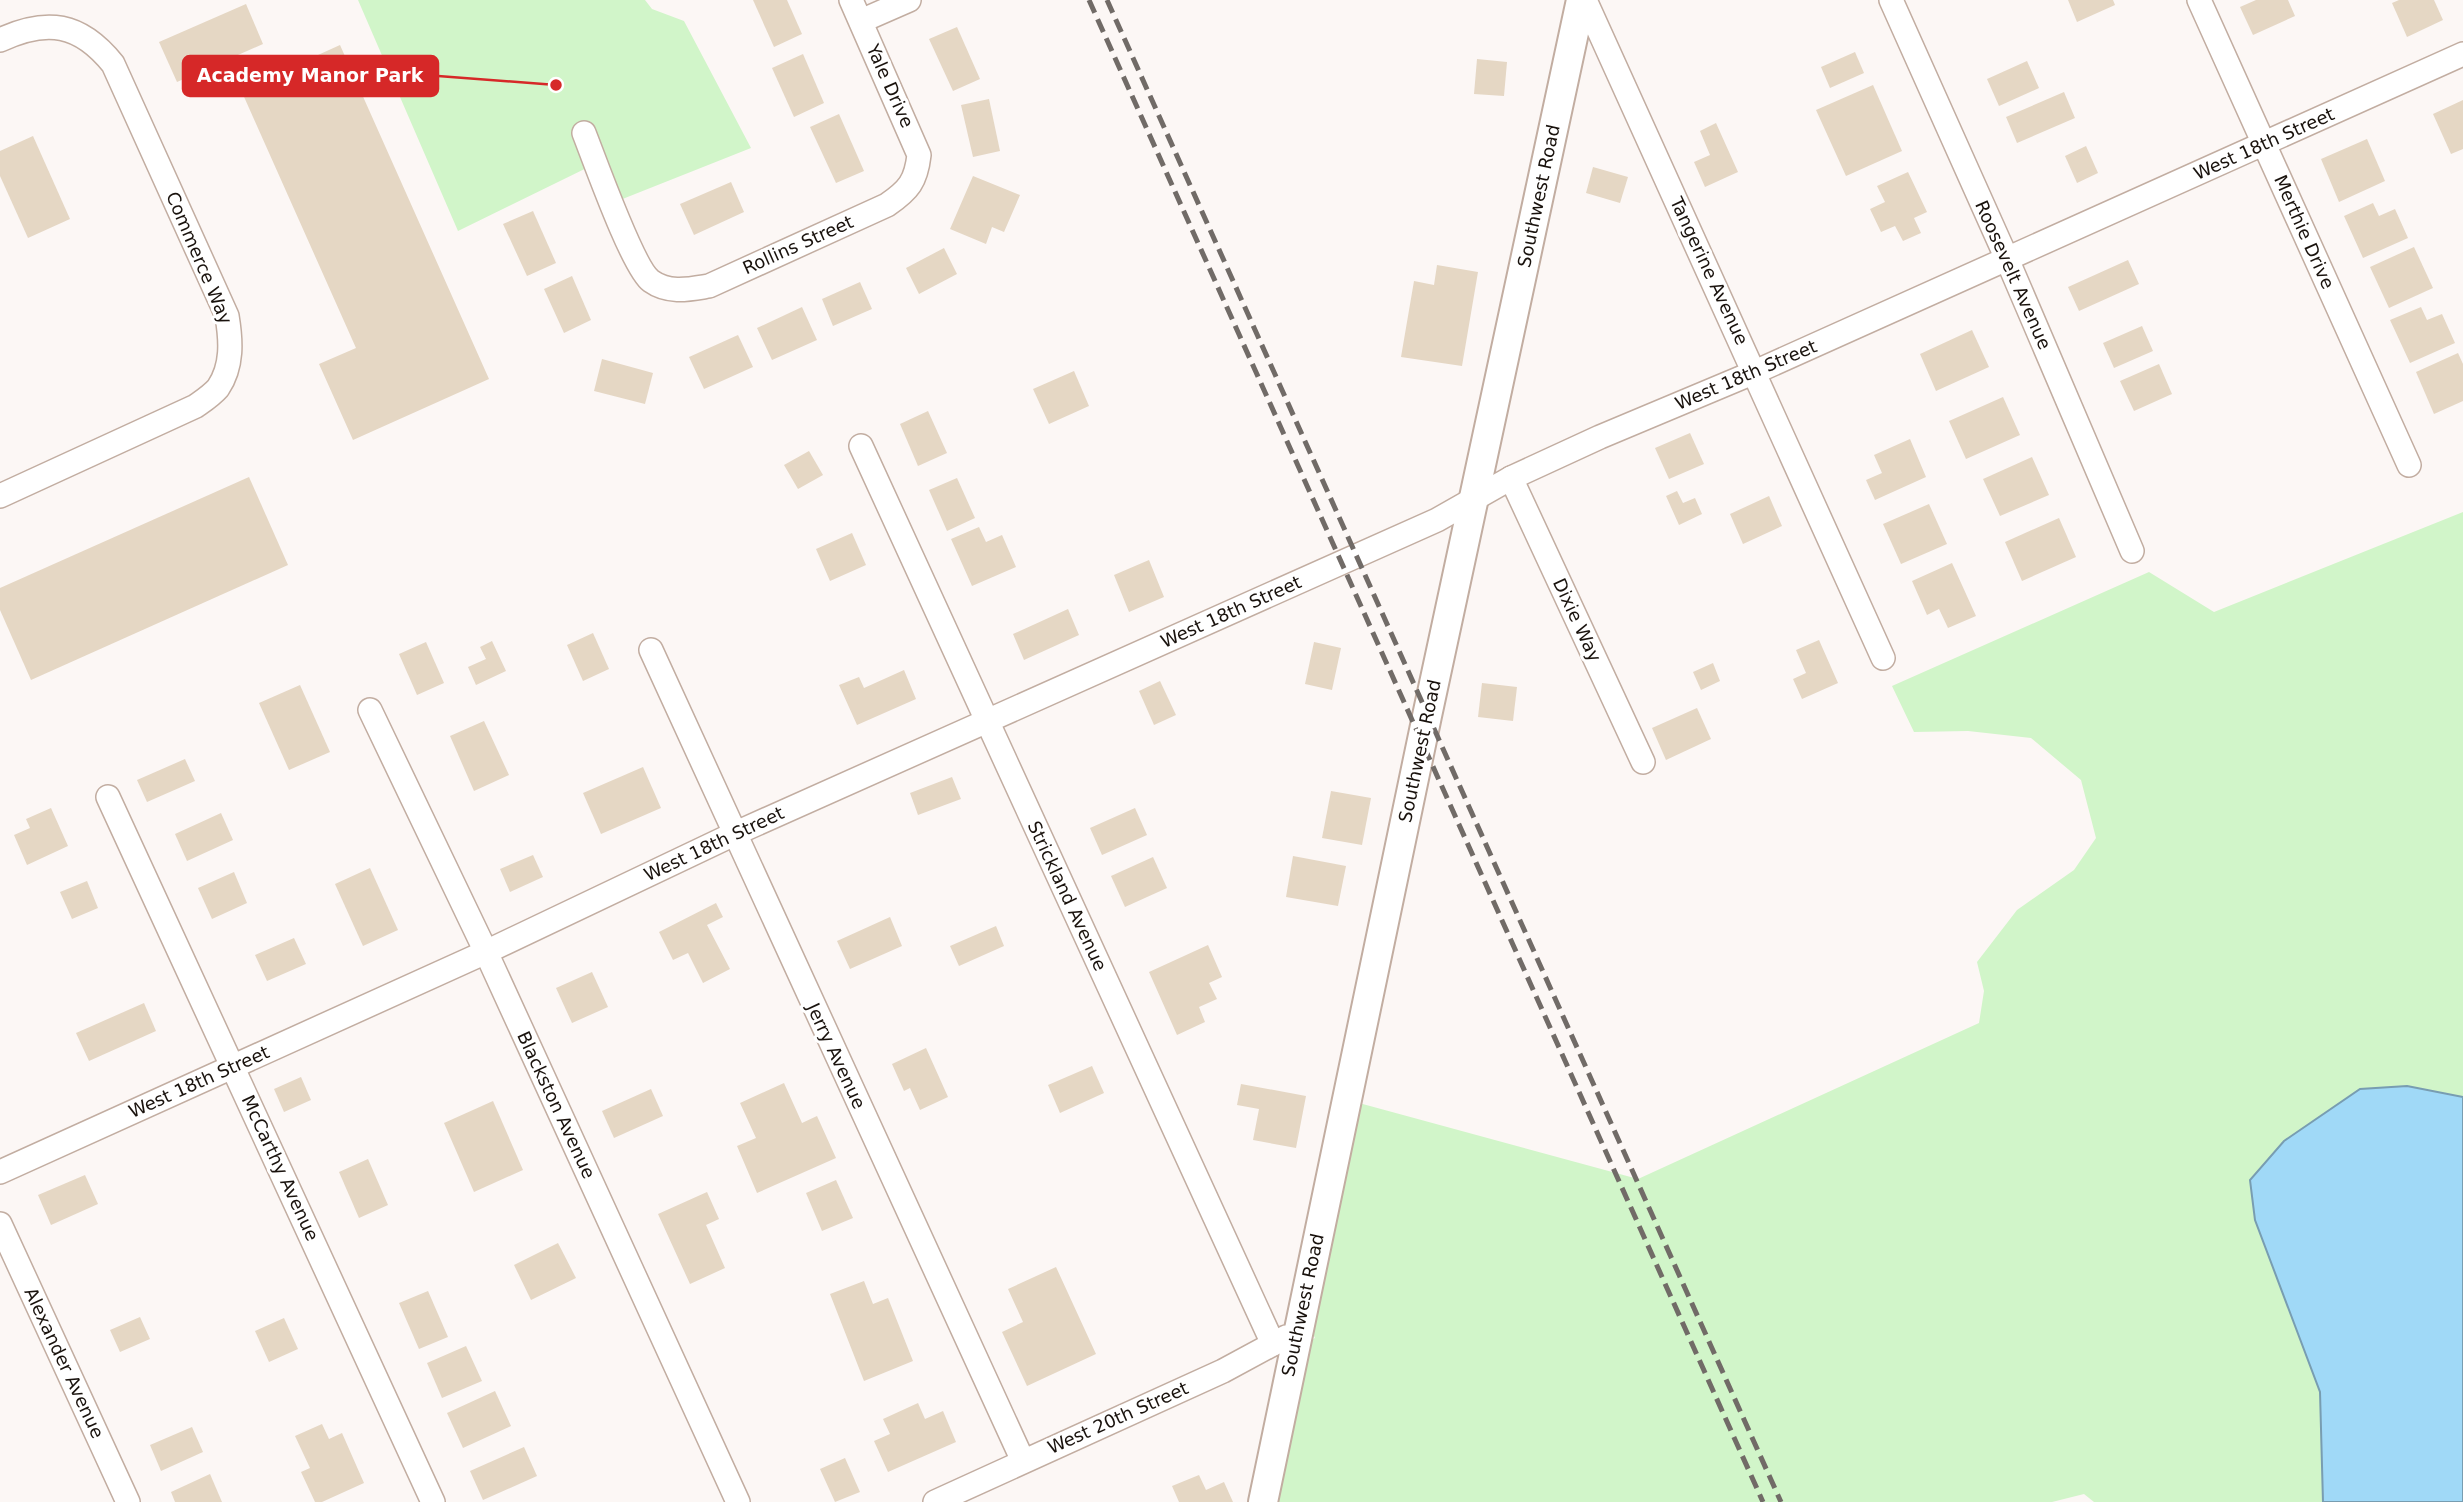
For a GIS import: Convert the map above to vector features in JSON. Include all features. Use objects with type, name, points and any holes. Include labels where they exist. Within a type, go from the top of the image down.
[{"type":"street","name":"Yale Drive","points":[[851,0],[912,136],[919,155],[916,174]]},
{"type":"street","points":[[862,21],[909,0]]},
{"type":"street","name":"Tangerine Avenue","points":[[1583,0],[1883,657]]},
{"type":"street","name":"Southwest Road","points":[[1263,1502],[1427,716],[1583,0]]},
{"type":"street","name":"Roosevelt Avenue","points":[[1891,0],[2007,259],[2132,551]]},
{"type":"street","name":"Merthie Drive","points":[[2199,0],[2409,465]]},
{"type":"street","name":"Commerce Way","points":[[0,40],[41,26],[73,31],[97,44],[113,64],[227,316],[232,342],[227,368],[217,389],[196,407],[0,496]]},
{"type":"street","name":"West 18th Street","points":[[0,1172],[485,952],[734,834],[1437,520],[1511,478],[1600,437],[1755,372],[2463,54]]},
{"type":"street","name":"Rollins Street","points":[[584,133],[636,261],[650,281],[666,289],[685,290],[709,286],[887,205],[904,194],[916,174]]},
{"type":"street","name":"Strickland Avenue","points":[[861,446],[1273,1344]]},
{"type":"street","name":"Dixie Way","points":[[1511,478],[1643,762]]},
{"type":"street","name":"Jerry Avenue","points":[[651,650],[1023,1461]]},
{"type":"street","name":"Blackston Avenue","points":[[370,709],[738,1502]]},
{"type":"street","name":"McCarthy Avenue","points":[[108,797],[433,1502]]},
{"type":"street","name":"Alexander Avenue","points":[[0,1224],[128,1502]]},
{"type":"street","name":"West 20th Street","points":[[935,1502],[1223,1371],[1298,1331]]},
{"type":"green space","points":[[358,0],[645,0],[652,9],[684,21],[751,148],[620,200],[605,159],[458,231]]},
{"type":"green space","points":[[2463,512],[2463,1097],[2407,1086],[2250,1180],[2255,1220],[2320,1392],[2323,1502],[2094,1502],[2084,1494],[2052,1502],[1276,1502],[1309,1341],[1315,1338],[1311,1330],[1359,1103],[1638,1179],[1979,1023],[1984,991],[1977,962],[2017,910],[2074,870],[2096,838],[2081,780],[2031,738],[1968,731],[1914,732],[1892,686],[2149,572],[2214,612]]},
{"type":"water","points":[[2407,1086],[2463,1097],[2463,1502],[2323,1502],[2320,1392],[2255,1220],[2250,1180],[2284,1141],[2360,1089]]},
{"type":"building","points":[[753,0],[787,0],[802,34],[774,47]]},
{"type":"building","points":[[2068,0],[2113,0],[2115,5],[2077,22]]},
{"type":"building","points":[[2256,0],[2288,0],[2295,16],[2253,35],[2240,7]]},
{"type":"building","points":[[2399,0],[2434,0],[2443,20],[2407,37],[2392,3]]},
{"type":"building","points":[[246,4],[263,44],[177,82],[159,42]]},
{"type":"building","points":[[957,27],[980,79],[953,91],[929,39]]},
{"type":"building","points":[[340,45],[489,379],[353,440],[319,364],[356,348],[241,90]]},
{"type":"building","points":[[1855,52],[1864,73],[1830,88],[1821,67]]},
{"type":"building","points":[[803,54],[824,103],[794,117],[772,68]]},
{"type":"building","points":[[1477,59],[1507,62],[1504,96],[1474,94]]},
{"type":"building","points":[[2027,61],[2039,88],[1999,106],[1987,79]]},
{"type":"building","points":[[1873,85],[1902,151],[1846,176],[1816,110]]},
{"type":"building","points":[[2064,92],[2075,118],[2017,143],[2006,117]]},
{"type":"building","points":[[989,99],[1000,151],[973,157],[961,105]]},
{"type":"building","points":[[2463,100],[2463,149],[2451,154],[2433,114]]},
{"type":"building","points":[[839,114],[864,171],[836,183],[810,127]]},
{"type":"building","points":[[1716,123],[1738,172],[1705,187],[1694,162],[1710,155],[1700,131]]},
{"type":"building","points":[[33,136],[70,219],[28,238],[0,176],[0,151]]},
{"type":"building","points":[[2367,139],[2385,181],[2339,202],[2321,159]]},
{"type":"building","points":[[2086,146],[2098,173],[2077,183],[2065,156]]},
{"type":"building","points":[[1593,167],[1628,177],[1620,203],[1586,193]]},
{"type":"building","points":[[1908,172],[1927,212],[1914,218],[1921,233],[1903,241],[1895,226],[1881,232],[1870,209],[1885,202],[1877,186]]},
{"type":"building","points":[[973,176],[1020,195],[1004,232],[992,227],[986,244],[950,229]]},
{"type":"building","points":[[731,182],[744,212],[694,235],[680,204]]},
{"type":"building","points":[[2373,203],[2379,216],[2395,209],[2408,238],[2363,258],[2344,216]]},
{"type":"building","points":[[533,211],[556,263],[527,276],[503,224]]},
{"type":"building","points":[[2414,247],[2433,288],[2389,308],[2370,267]]},
{"type":"building","points":[[944,248],[957,274],[919,294],[906,268]]},
{"type":"building","points":[[2128,260],[2139,284],[2079,311],[2068,287]]},
{"type":"building","points":[[1437,265],[1478,272],[1462,366],[1401,357],[1414,281],[1434,285]]},
{"type":"building","points":[[572,276],[591,320],[564,333],[544,289]]},
{"type":"building","points":[[860,282],[872,309],[833,326],[822,299]]},
{"type":"building","points":[[802,307],[817,340],[772,360],[757,328]]},
{"type":"building","points":[[2421,307],[2427,320],[2442,314],[2455,343],[2410,363],[2390,320]]},
{"type":"building","points":[[2142,326],[2153,351],[2114,368],[2103,343]]},
{"type":"building","points":[[1972,330],[1989,367],[1936,391],[1920,354]]},
{"type":"building","points":[[738,335],[753,367],[704,389],[689,357]]},
{"type":"building","points":[[2458,353],[2463,364],[2463,401],[2434,414],[2416,372]]},
{"type":"building","points":[[602,359],[653,373],[645,404],[594,391]]},
{"type":"building","points":[[2159,364],[2172,394],[2134,411],[2120,381]]},
{"type":"building","points":[[1074,371],[1089,406],[1049,424],[1033,389]]},
{"type":"building","points":[[2003,397],[2020,435],[1966,459],[1949,421]]},
{"type":"building","points":[[928,411],[947,453],[918,466],[900,424]]},
{"type":"building","points":[[1690,433],[1704,464],[1669,479],[1655,448]]},
{"type":"building","points":[[1910,439],[1926,477],[1875,500],[1866,480],[1882,473],[1874,455]]},
{"type":"building","points":[[809,451],[823,475],[798,489],[784,465]]},
{"type":"building","points":[[2032,457],[2049,495],[2000,516],[1983,479]]},
{"type":"building","points":[[249,477],[288,565],[31,680],[0,610],[0,588]]},
{"type":"building","points":[[957,478],[975,518],[947,531],[929,490]]},
{"type":"building","points":[[1677,491],[1683,503],[1695,498],[1702,514],[1679,525],[1666,496]]},
{"type":"building","points":[[1769,496],[1782,526],[1743,544],[1730,514]]},
{"type":"building","points":[[1929,504],[1947,544],[1901,564],[1883,524]]},
{"type":"building","points":[[2059,518],[2076,557],[2022,581],[2005,542]]},
{"type":"building","points":[[979,527],[986,542],[1002,535],[1016,567],[972,586],[951,539]]},
{"type":"building","points":[[852,533],[866,565],[830,581],[816,549]]},
{"type":"building","points":[[1149,560],[1164,597],[1129,612],[1114,575]]},
{"type":"building","points":[[1952,563],[1976,616],[1948,628],[1939,609],[1927,615],[1912,581]]},
{"type":"building","points":[[1068,609],[1079,635],[1024,660],[1013,634]]},
{"type":"building","points":[[593,633],[609,669],[583,681],[567,645]]},
{"type":"building","points":[[1819,640],[1838,683],[1802,699],[1793,679],[1806,673],[1796,650]]},
{"type":"building","points":[[492,641],[506,671],[476,685],[468,667],[486,659],[480,647]]},
{"type":"building","points":[[426,642],[444,683],[417,695],[399,654]]},
{"type":"building","points":[[1314,642],[1341,648],[1332,690],[1305,684]]},
{"type":"building","points":[[1713,663],[1720,681],[1701,690],[1693,672]]},
{"type":"building","points":[[904,670],[916,699],[857,725],[839,685],[859,677],[864,688]]},
{"type":"building","points":[[1160,681],[1176,715],[1154,725],[1139,691]]},
{"type":"building","points":[[1482,683],[1517,687],[1513,721],[1478,717]]},
{"type":"building","points":[[300,685],[330,752],[289,770],[259,703]]},
{"type":"building","points":[[1697,708],[1711,739],[1666,760],[1652,728]]},
{"type":"building","points":[[484,721],[509,775],[474,791],[450,736]]},
{"type":"building","points":[[185,759],[195,781],[147,802],[137,780]]},
{"type":"building","points":[[643,767],[661,808],[601,834],[583,793]]},
{"type":"building","points":[[952,777],[961,799],[918,815],[910,793]]},
{"type":"building","points":[[1331,791],[1371,798],[1362,845],[1322,838]]},
{"type":"building","points":[[51,808],[68,846],[27,865],[14,835],[30,828],[26,819]]},
{"type":"building","points":[[1135,808],[1147,835],[1102,855],[1090,828]]},
{"type":"building","points":[[221,813],[233,840],[187,861],[175,834]]},
{"type":"building","points":[[533,855],[543,877],[510,892],[500,869]]},
{"type":"building","points":[[1293,856],[1346,866],[1338,906],[1286,897]]},
{"type":"building","points":[[1153,857],[1167,888],[1125,907],[1111,876]]},
{"type":"building","points":[[370,868],[398,930],[363,946],[335,884]]},
{"type":"building","points":[[234,872],[247,903],[212,919],[198,888]]},
{"type":"building","points":[[87,881],[98,908],[72,919],[60,892]]},
{"type":"building","points":[[716,903],[723,917],[707,925],[730,969],[703,983],[688,953],[673,960],[659,932]]},
{"type":"building","points":[[890,917],[902,946],[850,969],[837,941]]},
{"type":"building","points":[[996,926],[1004,946],[959,966],[950,946]]},
{"type":"building","points":[[294,938],[306,964],[267,981],[255,955]]},
{"type":"building","points":[[1208,945],[1222,977],[1209,983],[1217,999],[1199,1007],[1205,1022],[1177,1035],[1149,972]]},
{"type":"building","points":[[592,972],[608,1007],[572,1023],[556,988]]},
{"type":"building","points":[[144,1003],[156,1031],[89,1061],[76,1033]]},
{"type":"building","points":[[926,1048],[948,1097],[920,1110],[910,1088],[904,1091],[892,1064]]},
{"type":"building","points":[[1092,1066],[1104,1093],[1060,1113],[1048,1085]]},
{"type":"building","points":[[301,1077],[311,1100],[284,1112],[274,1089]]},
{"type":"building","points":[[784,1083],[802,1123],[817,1116],[836,1158],[757,1193],[737,1146],[756,1138],[740,1103]]},
{"type":"building","points":[[1241,1084],[1306,1096],[1296,1148],[1253,1140],[1259,1109],[1237,1105]]},
{"type":"building","points":[[651,1089],[663,1116],[614,1138],[602,1111]]},
{"type":"building","points":[[493,1101],[523,1170],[474,1192],[444,1123]]},
{"type":"building","points":[[368,1159],[388,1205],[359,1218],[339,1172]]},
{"type":"building","points":[[85,1175],[98,1204],[51,1225],[38,1195]]},
{"type":"building","points":[[836,1180],[853,1218],[822,1231],[806,1193]]},
{"type":"building","points":[[707,1192],[719,1219],[706,1225],[725,1268],[690,1284],[658,1214]]},
{"type":"building","points":[[558,1243],[576,1278],[531,1300],[514,1265]]},
{"type":"building","points":[[1056,1267],[1096,1354],[1027,1386],[1002,1332],[1023,1322],[1008,1289]]},
{"type":"building","points":[[864,1281],[873,1304],[888,1298],[913,1361],[864,1381],[830,1294]]},
{"type":"building","points":[[428,1291],[448,1337],[419,1349],[399,1303]]},
{"type":"building","points":[[140,1317],[150,1339],[120,1352],[110,1330]]},
{"type":"building","points":[[284,1318],[298,1349],[269,1362],[255,1331]]},
{"type":"building","points":[[466,1346],[482,1381],[442,1398],[427,1363]]},
{"type":"building","points":[[495,1391],[511,1426],[463,1448],[447,1413]]},
{"type":"building","points":[[918,1403],[925,1419],[943,1411],[956,1442],[888,1472],[874,1441],[890,1434],[883,1419]]},
{"type":"building","points":[[322,1424],[329,1439],[342,1433],[364,1483],[322,1502],[315,1502],[301,1472],[310,1468],[295,1436]]},
{"type":"building","points":[[192,1427],[203,1452],[161,1471],[150,1445]]},
{"type":"building","points":[[524,1447],[537,1476],[483,1500],[470,1471]]},
{"type":"building","points":[[845,1458],[860,1492],[835,1502],[820,1469]]},
{"type":"building","points":[[210,1474],[222,1502],[175,1502],[171,1492]]},
{"type":"building","points":[[1199,1475],[1206,1490],[1224,1482],[1233,1502],[1179,1502],[1172,1486]]},
{"type":"railway","points":[[1089,0],[1763,1502]]},
{"type":"railway","points":[[1107,0],[1781,1502]]},
{"type":"place","name":"Academy Manor Park","points":[[556,85]]}]
